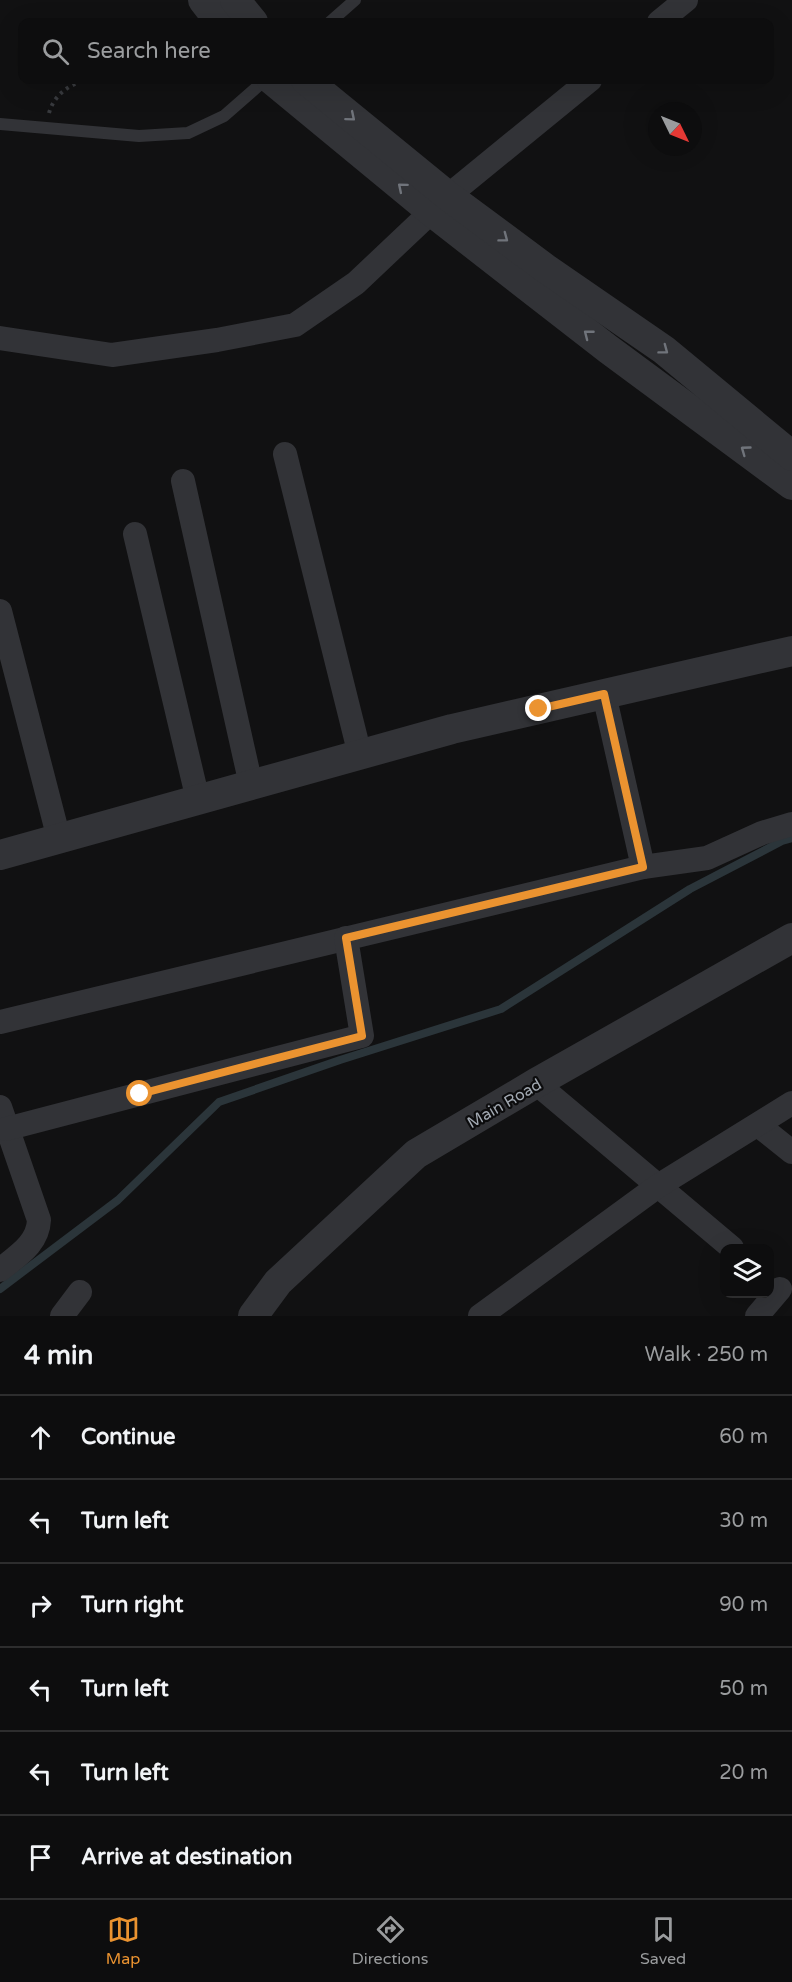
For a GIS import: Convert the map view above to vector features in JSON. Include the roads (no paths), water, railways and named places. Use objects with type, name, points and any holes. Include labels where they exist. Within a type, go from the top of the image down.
[{"type":"street","points":[[203,0],[217,18]]},
{"type":"street","points":[[235,0],[250,18]]},
{"type":"street","points":[[664,18],[686,0]]},
{"type":"street","points":[[277,84],[440,204],[545,268],[664,350],[792,456]]},
{"type":"street","points":[[310,84],[440,204],[608,349],[792,485]]},
{"type":"street","points":[[0,338],[111,355],[217,340],[295,325],[356,283],[440,204],[585,84]]},
{"type":"street","points":[[285,454],[360,755]]},
{"type":"street","points":[[183,481],[251,785]]},
{"type":"street","points":[[135,534],[198,800]]},
{"type":"street","points":[[0,611],[59,839]]},
{"type":"street","points":[[0,855],[452,729],[792,651]]},
{"type":"street","points":[[604,694],[643,867]]},
{"type":"street","points":[[0,1022],[643,867],[707,858],[762,833],[792,824]]},
{"type":"street","points":[[0,1270],[34,1241],[39,1220],[3,1118],[362,1036],[346,938]]},
{"type":"street","name":"Main Road","points":[[253,1316],[278,1282],[416,1154],[792,938]]},
{"type":"street","points":[[536,1083],[727,1244]]},
{"type":"street","points":[[480,1316],[658,1186],[792,1103]]},
{"type":"street","points":[[758,1125],[792,1152]]},
{"type":"street","points":[[757,1316],[780,1289]]},
{"type":"street","points":[[62,1316],[80,1292]]},
{"type":"lane","points":[[335,18],[355,0]]},
{"type":"lane","points":[[0,124],[139,136],[188,133],[224,116],[261,84]]},
{"type":"waterway","points":[[0,1289],[118,1200],[219,1102],[340,1060],[501,1009],[690,889],[792,838]]}]
